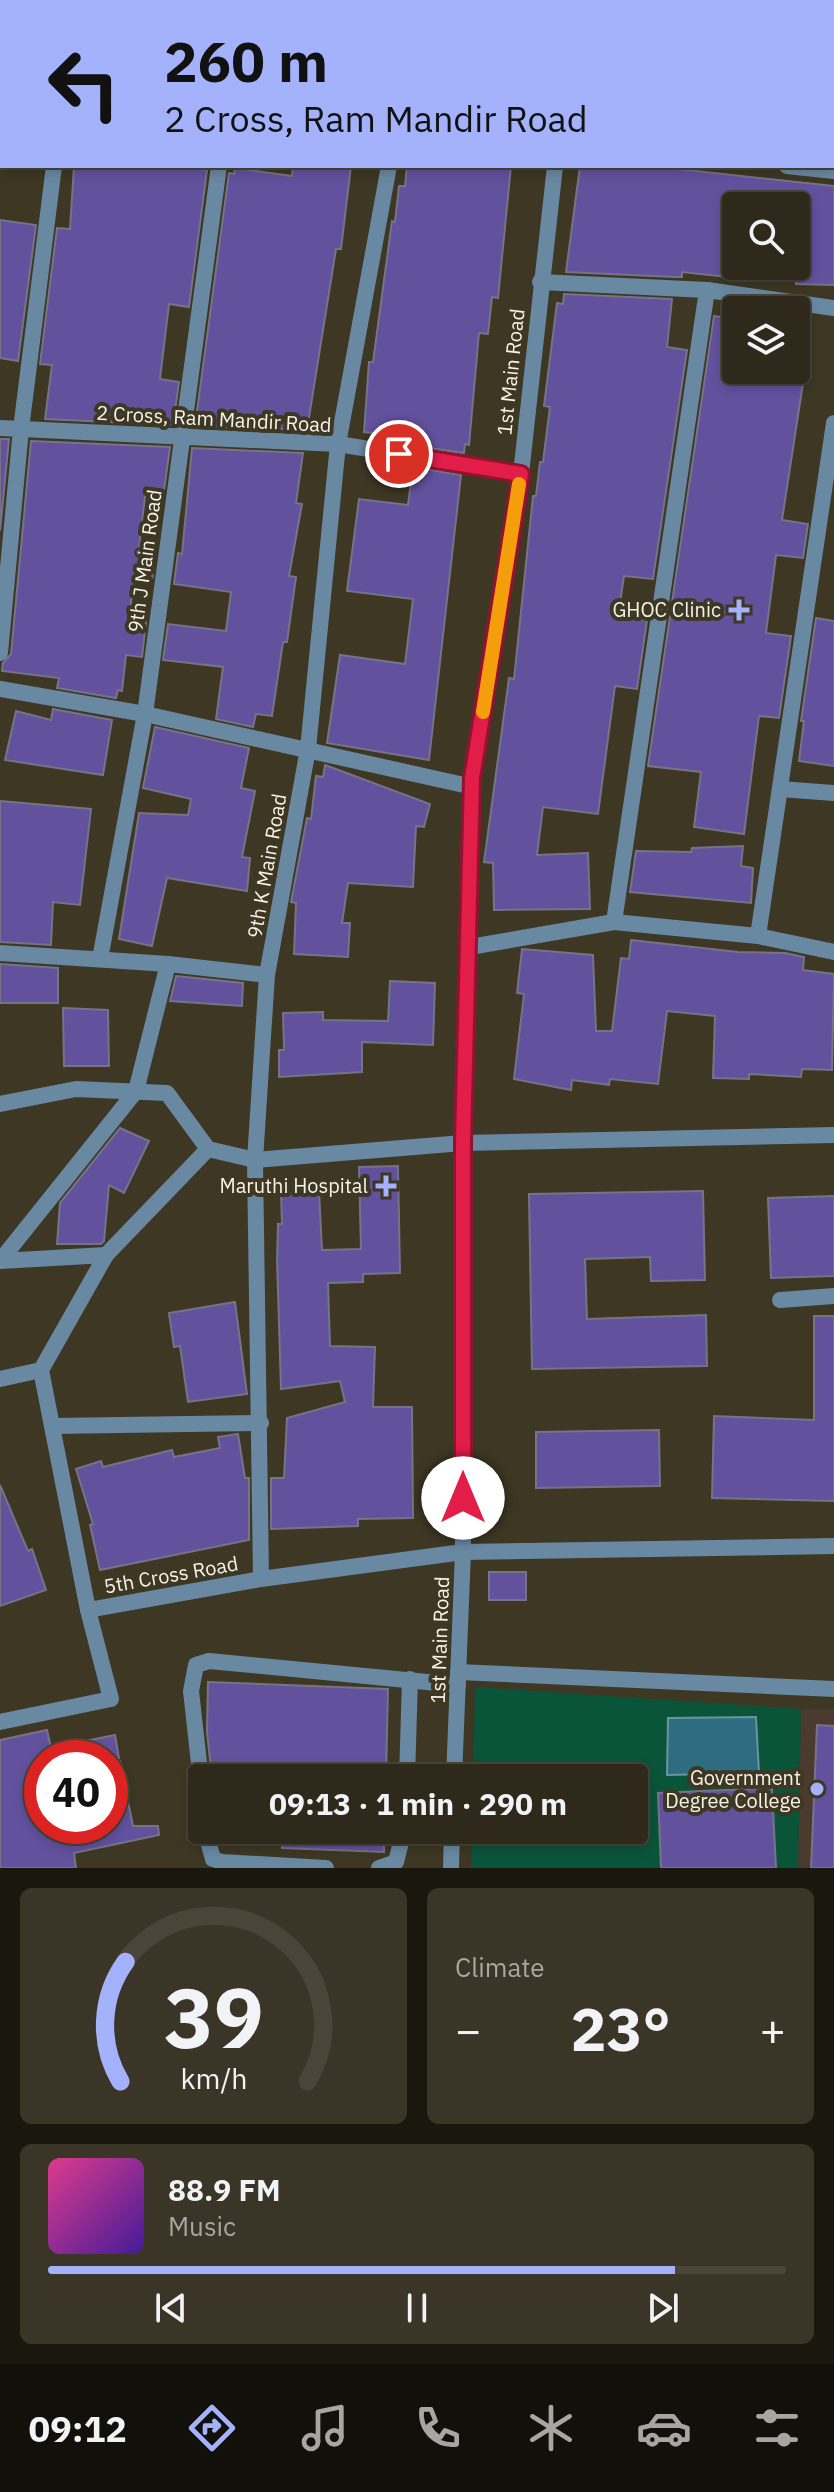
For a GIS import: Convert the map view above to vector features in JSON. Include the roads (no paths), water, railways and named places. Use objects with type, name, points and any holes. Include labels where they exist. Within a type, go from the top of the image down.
[{"type":"street","points":[[0,653],[21,429],[54,168]]},
{"type":"street","name":"9th J Main Road","points":[[100,959],[145,714],[219,168]]},
{"type":"street","name":"9th K Main Road","points":[[261,1579],[255,1160],[267,975],[308,749],[338,444],[389,168]]},
{"type":"street","name":"1st Main Road","points":[[455,1764],[463,1552],[463,1143],[473,787],[521,474],[555,168]]},
{"type":"street","points":[[806,168],[834,171]]},
{"type":"street","points":[[540,282],[707,290],[834,308]]},
{"type":"street","points":[[614,922],[707,290]]},
{"type":"street","points":[[758,936],[834,423]]},
{"type":"street","name":"2 Cross, Ram Mandir Road","points":[[0,428],[338,444],[521,474]]},
{"type":"street","points":[[0,689],[145,714],[473,787]]},
{"type":"street","points":[[780,789],[834,793]]},
{"type":"street","points":[[470,947],[614,922],[758,936],[834,952]]},
{"type":"street","points":[[0,953],[168,964],[267,975]]},
{"type":"street","points":[[0,1261],[136,1091],[168,964]]},
{"type":"street","points":[[0,1104],[76,1089],[167,1093],[208,1149],[255,1160],[463,1143],[834,1135]]},
{"type":"street","points":[[88,1610],[41,1370],[106,1255],[208,1149]]},
{"type":"street","points":[[0,1261],[106,1255]]},
{"type":"street","points":[[780,1300],[834,1296]]},
{"type":"street","points":[[0,1379],[41,1370]]},
{"type":"street","points":[[52,1426],[261,1423]]},
{"type":"street","name":"5th Cross Road","points":[[0,1722],[111,1699],[88,1610],[261,1579],[463,1552],[834,1546]]},
{"type":"street","points":[[199,1764],[191,1691],[196,1665],[209,1661],[410,1679],[458,1677],[834,1689]]},
{"type":"street","points":[[407,1764],[410,1679]]},
{"type":"street","points":[[207,1844],[213,1859],[222,1862],[326,1868]]},
{"type":"street","points":[[379,1868],[396,1862],[400,1844]]},
{"type":"street","points":[[451,1868],[452,1844]]},
{"type":"water","points":[[756,1717],[759,1773],[667,1775],[668,1718]]},
{"type":"place","name":"GHOC Clinic","points":[[739,610]]},
{"type":"place","name":"Maruthi Hospital","points":[[386,1186]]},
{"type":"place","name":"Government Degree College","points":[[817,1789]]}]
